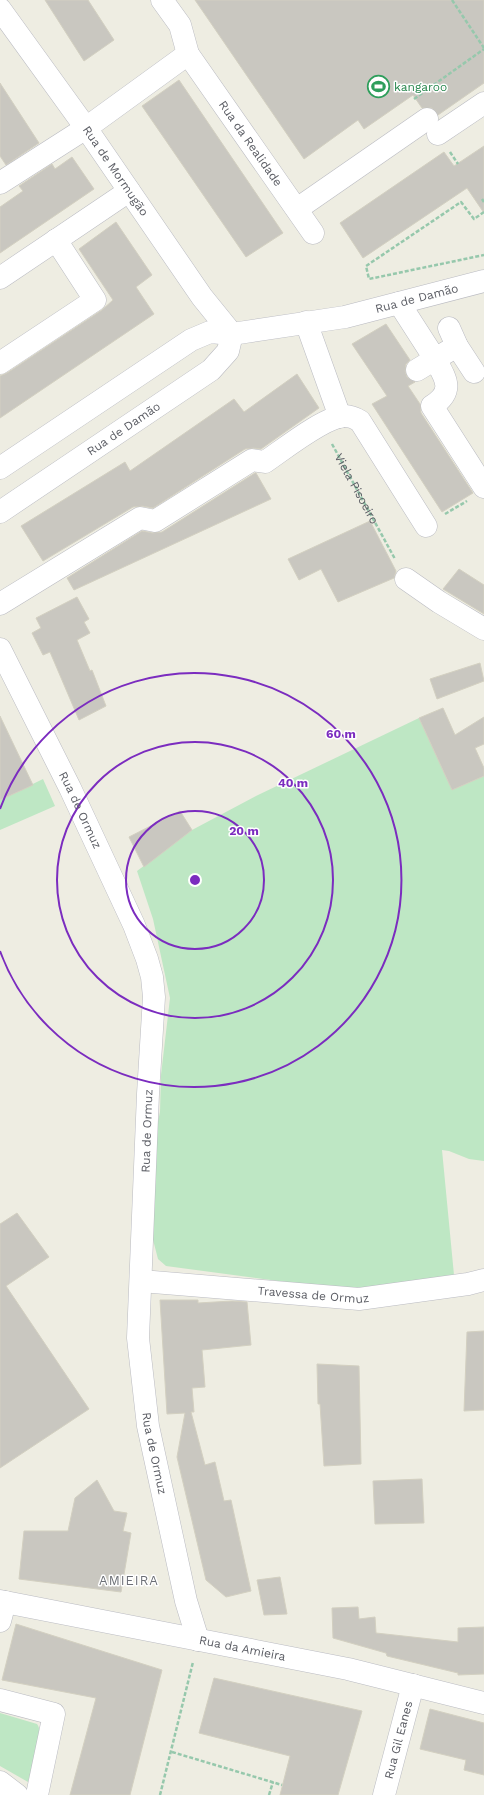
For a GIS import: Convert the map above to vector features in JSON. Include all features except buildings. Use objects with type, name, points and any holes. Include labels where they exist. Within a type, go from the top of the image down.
[{"type":"street","name":"Rua da Realidade","points":[[162,0],[180,25],[188,54],[313,233]]},
{"type":"street","name":"Rua de Mormugão","points":[[0,9],[86,128],[202,296],[232,334]]},
{"type":"street","points":[[0,183],[86,128],[188,54]]},
{"type":"street","points":[[297,209],[433,127],[484,104]]},
{"type":"street","points":[[0,278],[129,191]]},
{"type":"street","points":[[0,363],[95,300],[56,240]]},
{"type":"street","name":"Rua de Damão","points":[[0,468],[191,340],[210,332],[232,334],[345,317],[484,282]]},
{"type":"street","points":[[399,303],[426,364],[447,383],[446,392],[441,400],[432,406],[478,492]]},
{"type":"street","points":[[306,322],[330,421]]},
{"type":"street","name":"Rua de Damão","points":[[0,512],[211,370],[228,351],[232,334]]},
{"type":"street","points":[[426,364],[453,337],[474,372]]},
{"type":"street","points":[[0,604],[140,518],[155,521],[252,460],[265,462],[330,421],[351,417],[360,421],[426,526]]},
{"type":"street","points":[[406,579],[439,602],[484,628]]},
{"type":"street","name":"Rua de Ormuz","points":[[0,649],[70,788],[134,925],[152,977],[154,997],[148,1094],[138,1338],[148,1426],[186,1601],[198,1640]]},
{"type":"street","name":"Travessa de Ormuz","points":[[141,1281],[359,1299],[461,1285],[484,1280]]},
{"type":"street","name":"Rua da Amieira","points":[[2,1608],[198,1640],[348,1669],[484,1703]]},
{"type":"street","name":"Rua Gil Eanes","points":[[384,1795],[413,1685]]},
{"type":"street","points":[[0,1700],[54,1714],[37,1795]]},
{"type":"street","points":[[0,1782],[17,1795]]},
{"type":"path","points":[[452,0],[484,48]]},
{"type":"path","points":[[484,212],[474,219],[461,202],[366,266],[369,279],[484,255]]},
{"type":"path","name":"Viela Pisoeiro","points":[[330,421],[406,579]]},
{"type":"path","points":[[426,526],[478,492]]},
{"type":"path","points":[[160,1795],[172,1752],[198,1640]]},
{"type":"path","points":[[172,1752],[282,1785]]},
{"type":"path","points":[[269,1795],[273,1782]]},
{"type":"green space","points":[[419,718],[452,790],[484,776],[484,1161],[469,1159],[449,1151],[442,1150],[454,1275],[366,1289],[301,1284],[166,1266],[158,1259],[151,1232],[154,1140],[160,1112],[161,1075],[170,998],[153,919],[137,871],[192,830],[258,795]]},
{"type":"green space","points":[[43,779],[55,806],[0,830],[0,800]]},
{"type":"green space","points":[[0,1713],[37,1724],[39,1729],[38,1743],[28,1782],[0,1766]]},
{"type":"place","name":"kangaroo","points":[[379,87]]},
{"type":"district","name":"AMIEIRA","points":[[129,1580]]}]
